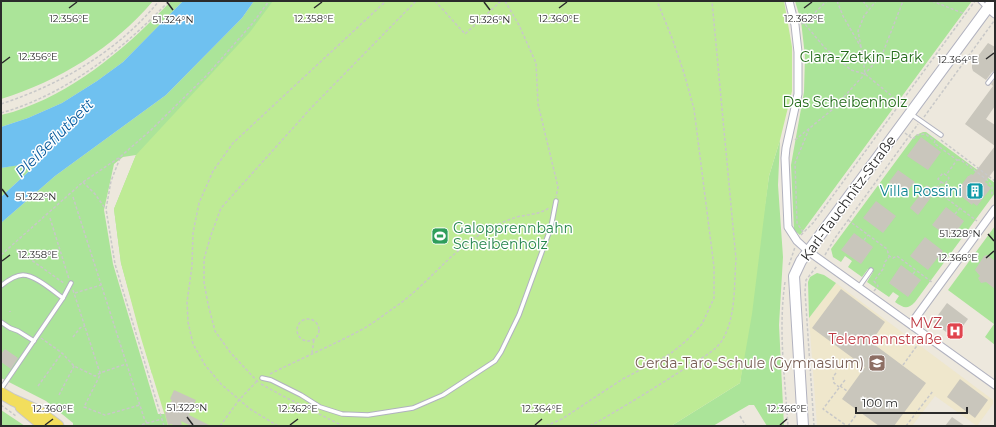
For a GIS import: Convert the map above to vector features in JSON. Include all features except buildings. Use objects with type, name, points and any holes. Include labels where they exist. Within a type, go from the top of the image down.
[{"type":"main road","name":"Karl-Tauchnitz-Straße","points":[[803,426],[794,276],[798,267],[808,251],[910,113],[992,8]]},
{"type":"main road","points":[[1,393],[38,411],[58,426]]},
{"type":"main road","points":[[13,400],[44,426]]},
{"type":"street","points":[[789,1],[795,25],[798,52],[798,94],[785,158],[788,227],[797,241],[808,251],[995,385]]},
{"type":"street","points":[[910,324],[995,209]]},
{"type":"lane","points":[[980,1],[992,8]]},
{"type":"lane","points":[[988,83],[995,74]]},
{"type":"lane","points":[[910,113],[940,136]]},
{"type":"lane","points":[[262,378],[271,380],[301,395],[320,407],[342,414],[368,415],[413,408],[443,395],[496,361],[519,315],[551,227],[556,201]]},
{"type":"lane","points":[[859,287],[870,270]]},
{"type":"lane","points":[[1,286],[12,278],[23,275],[31,276],[63,298]]},
{"type":"lane","points":[[1,389],[38,336],[70,285]]},
{"type":"lane","points":[[1,322],[34,341]]},
{"type":"path","points":[[1,104],[25,96],[60,80],[92,61],[122,38],[150,12],[158,1]]},
{"type":"path","points":[[1,113],[24,106],[56,92],[89,70],[115,52],[138,32],[169,1]]},
{"type":"path","points":[[1,255],[83,182],[120,157],[151,130],[207,75],[252,24],[269,1]]},
{"type":"path","points":[[278,426],[250,410],[221,384],[205,365],[193,344],[188,322],[187,302],[192,266],[193,233],[199,203],[213,171],[233,143],[386,1]]},
{"type":"path","points":[[342,426],[257,381],[230,352],[215,331],[204,282],[204,258],[221,208],[311,108],[416,1]]},
{"type":"path","points":[[435,1],[465,34],[501,1]]},
{"type":"path","points":[[220,426],[239,400],[257,381],[362,329],[395,307],[420,287],[462,247],[479,235],[517,218],[541,213],[556,201],[558,187],[538,104],[536,64],[519,25],[505,1]]},
{"type":"path","points":[[546,426],[562,419],[621,380],[670,354],[686,341],[702,324],[714,298],[714,267],[694,109],[675,45],[657,1]]},
{"type":"path","points":[[590,426],[641,396],[714,349],[724,338],[730,322],[734,300],[736,259],[712,1]]},
{"type":"path","points":[[795,25],[804,24],[827,1]]},
{"type":"path","points":[[837,1],[843,16],[862,49]]},
{"type":"path","points":[[862,1],[869,10]]},
{"type":"path","points":[[865,74],[858,31],[864,16],[876,1]]},
{"type":"path","points":[[786,148],[833,109],[882,55],[903,1]]},
{"type":"path","points":[[932,1],[965,14]]},
{"type":"path","points":[[814,426],[805,291],[806,280],[822,261],[835,238],[995,20]]},
{"type":"path","points":[[804,24],[825,48],[851,70],[865,74],[910,113]]},
{"type":"path","points":[[899,128],[913,139],[917,135],[925,134],[935,141],[934,142],[957,160],[961,160],[983,176],[992,186],[992,194],[995,196]]},
{"type":"path","points":[[803,232],[797,223],[795,163],[809,129]]},
{"type":"path","points":[[940,136],[995,181]]},
{"type":"path","points":[[120,157],[111,181],[106,209],[115,264],[164,426]]},
{"type":"path","points":[[946,175],[957,160]]},
{"type":"path","points":[[942,182],[938,179],[943,173],[946,175]]},
{"type":"path","points":[[946,175],[949,178],[945,184],[942,182],[936,188],[939,190],[938,192],[983,226]]},
{"type":"path","points":[[83,182],[95,194],[106,209]]},
{"type":"path","points":[[73,197],[147,423]]},
{"type":"path","points":[[955,214],[960,208]]},
{"type":"path","points":[[50,218],[70,285],[74,293],[100,373],[84,406],[105,415],[140,405]]},
{"type":"path","points":[[848,220],[887,249],[889,256]]},
{"type":"path","points":[[864,240],[868,235]]},
{"type":"path","points":[[16,249],[70,285],[74,293]]},
{"type":"path","points":[[889,256],[893,258],[897,256],[938,287]]},
{"type":"path","points":[[871,296],[878,286],[874,281],[883,269],[889,256]]},
{"type":"path","points":[[913,274],[916,270]]},
{"type":"path","points":[[74,293],[101,285]]},
{"type":"path","points":[[312,353],[314,340],[317,337],[319,330],[316,323],[310,319],[303,320],[298,325],[298,336],[304,341],[314,340]]},
{"type":"path","points":[[73,337],[80,328],[85,326]]},
{"type":"path","points":[[38,336],[62,353],[74,366],[98,378]]},
{"type":"path","points":[[903,365],[918,345]]},
{"type":"path","points":[[38,386],[62,353]]},
{"type":"path","points":[[95,376],[127,364]]},
{"type":"path","points":[[59,395],[74,366]]},
{"type":"path","points":[[836,373],[833,377],[834,383],[847,391]]},
{"type":"path","points":[[845,380],[823,409],[848,426],[859,411]]},
{"type":"path","points":[[906,426],[934,391]]},
{"type":"path","points":[[740,416],[746,426]]},
{"type":"path","points":[[137,426],[162,419]]},
{"type":"shaded area","name":"Gerda-Taro-Schule (Gymnasium)","points":[[836,283],[993,400],[993,404],[977,426],[935,396],[912,426],[817,426],[809,318]]},
{"type":"green space","points":[[1,1],[153,1],[121,34],[84,61],[44,83],[1,99]]},
{"type":"green space","points":[[171,1],[183,1],[123,62],[97,81],[62,103],[28,118],[1,127],[1,115],[19,110],[45,99],[85,76],[104,63],[139,33]]},
{"type":"green space","points":[[254,1],[306,1],[152,374],[121,263],[114,209],[136,155],[123,157],[114,164],[104,210],[113,264],[158,414],[165,414],[168,426],[73,426],[73,423],[46,401],[1,378],[1,223],[55,176],[166,95],[242,18]]},
{"type":"green space","name":"Galopprennbahn Scheibenholz","points":[[273,1],[784,1],[792,47],[792,91],[780,140],[769,176],[752,314],[740,383],[671,426],[168,426],[141,338],[121,263],[114,209],[136,155],[250,32]]},
{"type":"green space","name":"Das Scheibenholz","points":[[795,1],[972,1],[800,235],[794,230],[791,165],[804,92],[805,56],[801,21]]},
{"type":"green space","points":[[923,132],[926,132],[995,183],[995,193],[915,302],[908,307],[905,307],[895,302],[899,296],[893,292],[889,297],[867,282],[873,272],[868,269],[862,277],[848,267],[852,261],[845,256],[841,262],[833,257],[831,249],[913,138]]},
{"type":"green space","points":[[780,140],[778,185],[783,257],[779,325],[784,426],[767,426],[754,405],[749,405],[713,426],[671,426],[740,383],[769,176]]},
{"type":"green space","points":[[40,161],[1,197],[1,168]]},
{"type":"green space","points":[[995,226],[995,345],[985,337],[994,324],[948,290]]},
{"type":"green space","points":[[817,273],[824,275],[836,283],[809,318],[808,282],[810,277]]},
{"type":"green space","points":[[1,410],[25,426],[1,426]]},
{"type":"water","name":"Pleißeflutbett","points":[[183,1],[254,1],[242,18],[166,95],[55,176],[1,223],[1,197],[39,162],[1,168],[1,127],[28,118],[62,103],[97,81],[123,62]]},
{"type":"place","name":"Villa Rossini","points":[[975,191]]},
{"type":"place","name":"Galopprennbahn Scheibenholz","points":[[440,236]]},
{"type":"place","name":"MVZ Telemannstraße","points":[[955,331]]},
{"type":"place","name":"Gerda-Taro-Schule (Gymnasium)","points":[[877,363]]},
{"type":"park label","name":"Clara-Zetkin-Park","points":[[861,57]]}]
